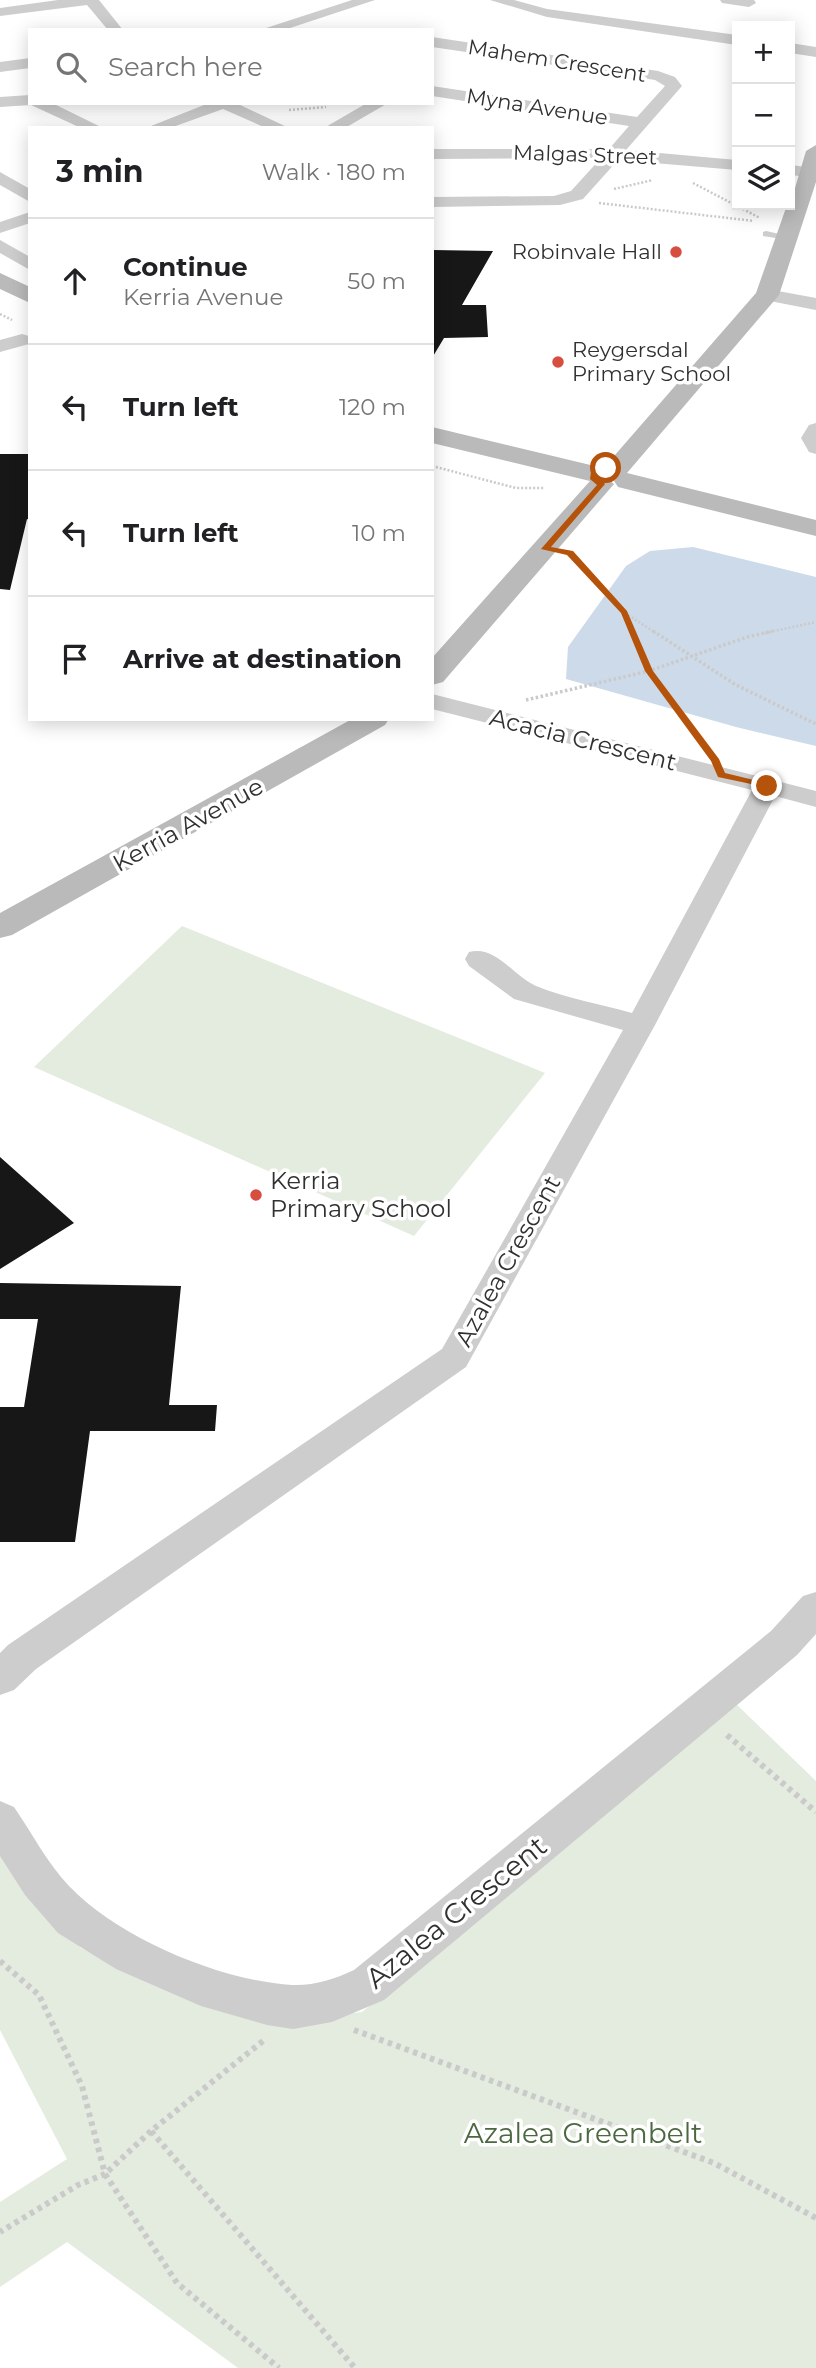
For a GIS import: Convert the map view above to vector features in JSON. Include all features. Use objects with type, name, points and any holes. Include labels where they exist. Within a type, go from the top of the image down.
[{"type":"street","points":[[0,12],[91,0],[114,28]]},
{"type":"street","points":[[274,28],[368,0]]},
{"type":"street","points":[[497,0],[519,7],[732,39]]},
{"type":"street","points":[[519,7],[539,0]]},
{"type":"street","points":[[727,0],[749,3]]},
{"type":"street","name":"Mahem Crescent","points":[[434,35],[658,76],[672,82],[672,88],[582,192],[571,198]]},
{"type":"street","points":[[795,49],[816,51]]},
{"type":"street","points":[[0,67],[28,63]]},
{"type":"street","name":"Myna Avenue","points":[[434,91],[642,123]]},
{"type":"street","points":[[0,102],[28,97]]},
{"type":"street","points":[[46,105],[91,126]]},
{"type":"street","points":[[160,126],[217,105]]},
{"type":"street","points":[[227,105],[276,126]]},
{"type":"street","points":[[336,126],[376,105]]},
{"type":"street","name":"Malgas Street","points":[[434,153],[615,153],[732,165]]},
{"type":"street","points":[[434,674],[610,477],[767,295],[780,231],[805,164]]},
{"type":"street","points":[[0,177],[28,196]]},
{"type":"street","points":[[434,202],[547,201],[571,198]]},
{"type":"street","points":[[0,228],[28,218]]},
{"type":"street","points":[[0,244],[28,264]]},
{"type":"street","points":[[0,280],[28,295]]},
{"type":"street","points":[[767,295],[816,304]]},
{"type":"street","points":[[0,346],[22,340]]},
{"type":"street","points":[[816,429],[811,438],[816,448]]},
{"type":"street","points":[[434,435],[816,528]]},
{"type":"street","name":"Acacia Crescent","points":[[434,702],[816,799]]},
{"type":"street","name":"Kerria Avenue","points":[[0,927],[256,788],[371,721]]},
{"type":"street","name":"Azalea Crescent","points":[[0,1678],[22,1657],[454,1358],[640,1025],[767,786]]},
{"type":"street","points":[[479,959],[524,992],[640,1025]]},
{"type":"street","name":"Azalea Crescent","points":[[0,1820],[54,1901],[116,1949],[235,1997],[265,2005],[296,2007],[322,2004],[369,1985],[784,1643],[816,1608]]},
{"type":"path","points":[[251,116],[335,105]]},
{"type":"path","points":[[653,157],[653,162],[780,231]]},
{"type":"path","points":[[571,198],[780,231]]},
{"type":"path","points":[[545,549],[570,552],[624,613],[736,685],[816,724]]},
{"type":"path","points":[[624,613],[649,671],[716,761],[722,775]]},
{"type":"path","points":[[496,718],[513,703],[649,671],[747,637],[816,622]]},
{"type":"path","points":[[701,1712],[816,1812]]},
{"type":"path","points":[[0,1961],[39,1995],[82,2086],[105,2174],[177,2283],[279,2368]]},
{"type":"path","points":[[350,2028],[714,2163],[816,2218]]},
{"type":"path","points":[[0,2232],[78,2185],[105,2174],[151,2131],[267,2038]]},
{"type":"path","points":[[151,2131],[355,2368]]},
{"type":"green space","points":[[182,926],[545,1073],[414,1236],[34,1067]]},
{"type":"green space","name":"Azalea Greenbelt","points":[[735,1703],[816,1781],[816,2368],[238,2368],[67,2242],[0,2287],[0,2202],[67,2159],[0,2030],[0,1853],[81,1948],[226,2010],[320,2017],[362,2012]]},
{"type":"water","points":[[693,547],[816,577],[816,746],[736,727],[566,679],[568,647],[626,566],[650,551]]},
{"type":"building","points":[[434,250],[493,251],[462,305],[486,305],[488,337],[444,338],[434,355]]},
{"type":"building","points":[[0,454],[28,454],[28,519],[10,590],[0,589]]},
{"type":"building","points":[[0,1157],[74,1223],[0,1269]]},
{"type":"building","points":[[0,1283],[181,1286],[169,1405],[217,1405],[215,1431],[90,1431],[75,1542],[0,1542],[0,1407],[24,1407],[38,1319],[0,1319]]},
{"type":"place","name":"Robinvale Hall","points":[[676,252]]},
{"type":"place","name":"Reygersdal Primary School","points":[[558,362]]},
{"type":"place","name":"Kerria Primary School","points":[[256,1195]]},
{"type":"route","points":[[606,468],[594,474],[594,479],[601,484],[545,549],[570,552],[624,613],[649,671],[716,761],[722,775],[767,786]]}]
